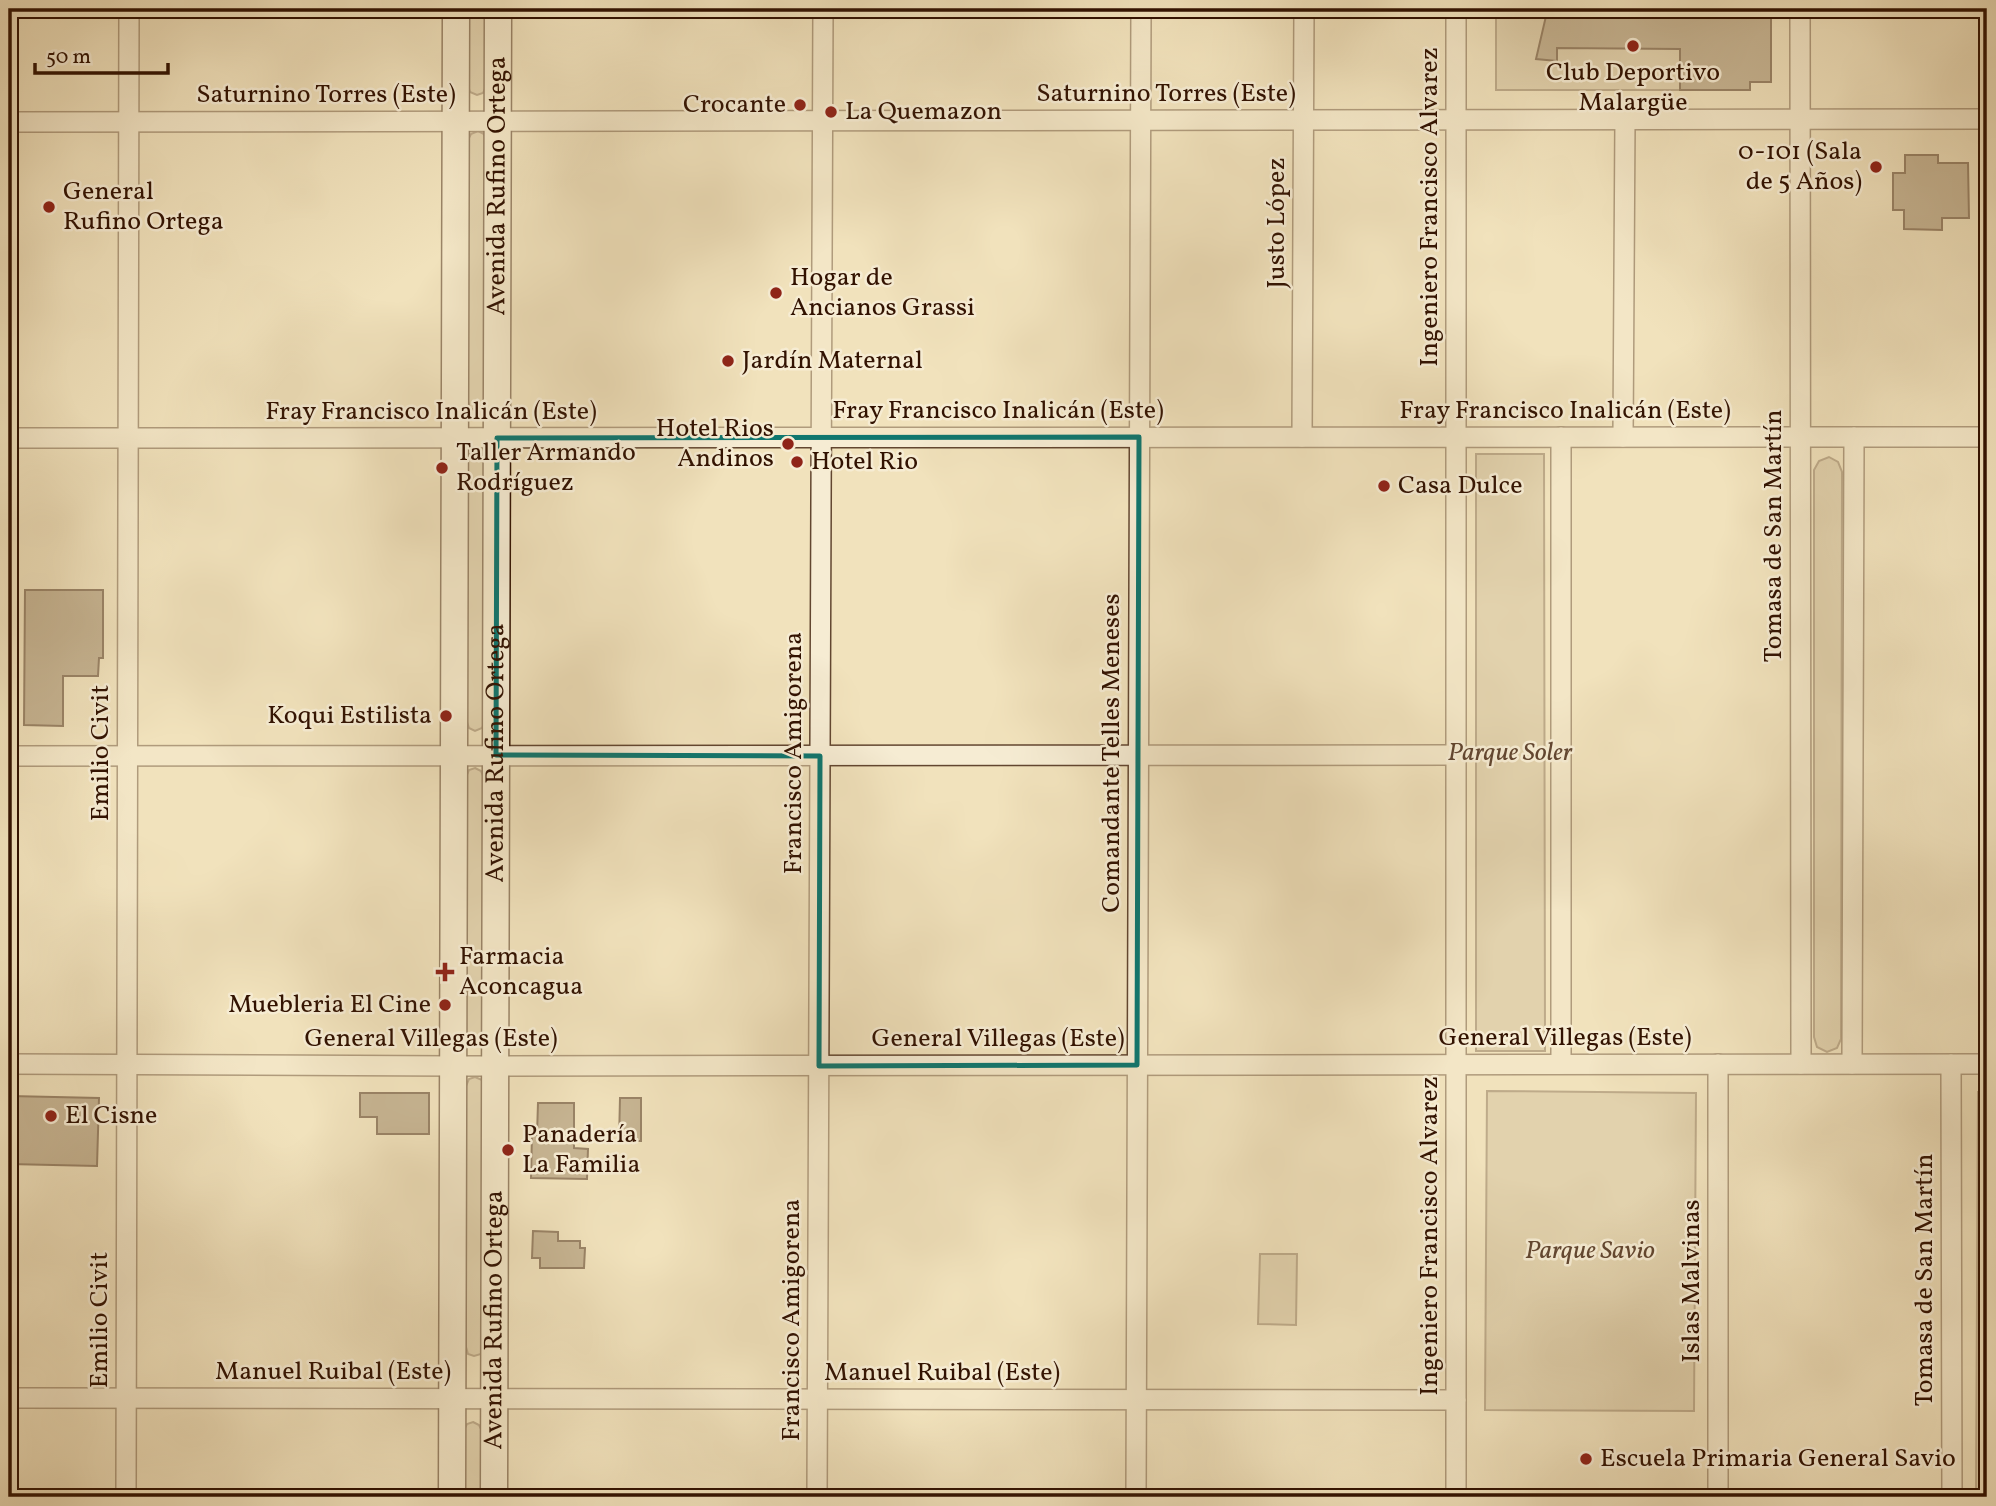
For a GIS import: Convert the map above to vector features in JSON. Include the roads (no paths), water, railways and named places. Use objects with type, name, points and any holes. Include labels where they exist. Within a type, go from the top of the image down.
[{"type":"main road","name":"Avenida Rufino Ortega","points":[[453,1497],[456,9]]},
{"type":"main road","name":"Avenida Rufino Ortega","points":[[494,1497],[498,9]]},
{"type":"street","name":"Emilio Civit","points":[[126,1497],[129,9]]},
{"type":"street","name":"Francisco Amigorena","points":[[817,1497],[823,9]]},
{"type":"street","name":"Comandante Telles Meneses","points":[[1136,1497],[1141,9]]},
{"type":"street","name":"Justo López","points":[[1302,437],[1304,9]]},
{"type":"street","name":"Ingeniero Francisco Alvarez","points":[[1456,9],[1456,1497]]},
{"type":"street","name":"Tomasa de San Martín","points":[[1800,9],[1801,1064]]},
{"type":"street","points":[[1623,437],[1625,119]]},
{"type":"street","name":"Saturnino Torres (Este)","points":[[9,122],[1987,119]]},
{"type":"street","points":[[1561,437],[1561,1064]]},
{"type":"street","points":[[1852,1064],[1854,437]]},
{"type":"street","name":"Fray Francisco Inalicán (Este)","points":[[9,438],[1987,437]]},
{"type":"street","points":[[9,756],[1456,755]]},
{"type":"street","name":"General Villegas (Este)","points":[[9,1064],[819,1066],[1987,1063]]},
{"type":"street","name":"Islas Malvinas","points":[[1718,1064],[1718,1497]]},
{"type":"street","name":"Tomasa de San Martín","points":[[1951,1064],[1952,1497]]},
{"type":"street","name":"Manuel Ruibal (Este)","points":[[9,1398],[1456,1400]]},
{"type":"place","name":"Club Deportivo Malargüe","points":[[1633,46]]},
{"type":"place","name":"Crocante","points":[[800,105]]},
{"type":"place","name":"La Quemazon","points":[[831,112]]},
{"type":"place","name":"0-101 (Sala de 5 Años)","points":[[1876,167]]},
{"type":"place","name":"General Rufino Ortega","points":[[49,207]]},
{"type":"place","name":"Hogar de Ancianos Grassi","points":[[776,293]]},
{"type":"place","name":"Jardín Maternal","points":[[728,361]]},
{"type":"place","name":"Hotel Rios Andinos","points":[[788,444]]},
{"type":"place","name":"Hotel Rio","points":[[797,462]]},
{"type":"place","name":"Taller Armando Rodríguez","points":[[442,468]]},
{"type":"place","name":"Casa Dulce","points":[[1384,486]]},
{"type":"place","name":"Koqui Estilista","points":[[446,716]]},
{"type":"place","name":"Farmacia Aconcagua","points":[[445,972]]},
{"type":"place","name":"Muebleria El Cine","points":[[445,1005]]},
{"type":"place","name":"El Cisne","points":[[51,1116]]},
{"type":"place","name":"Panadería La Familia","points":[[508,1150]]},
{"type":"place","name":"Escuela Primaria General Savio","points":[[1586,1459]]},
{"type":"park label","name":"Parque Soler","points":[[1510,753]]},
{"type":"park label","name":"Parque Savio","points":[[1590,1251]]}]
